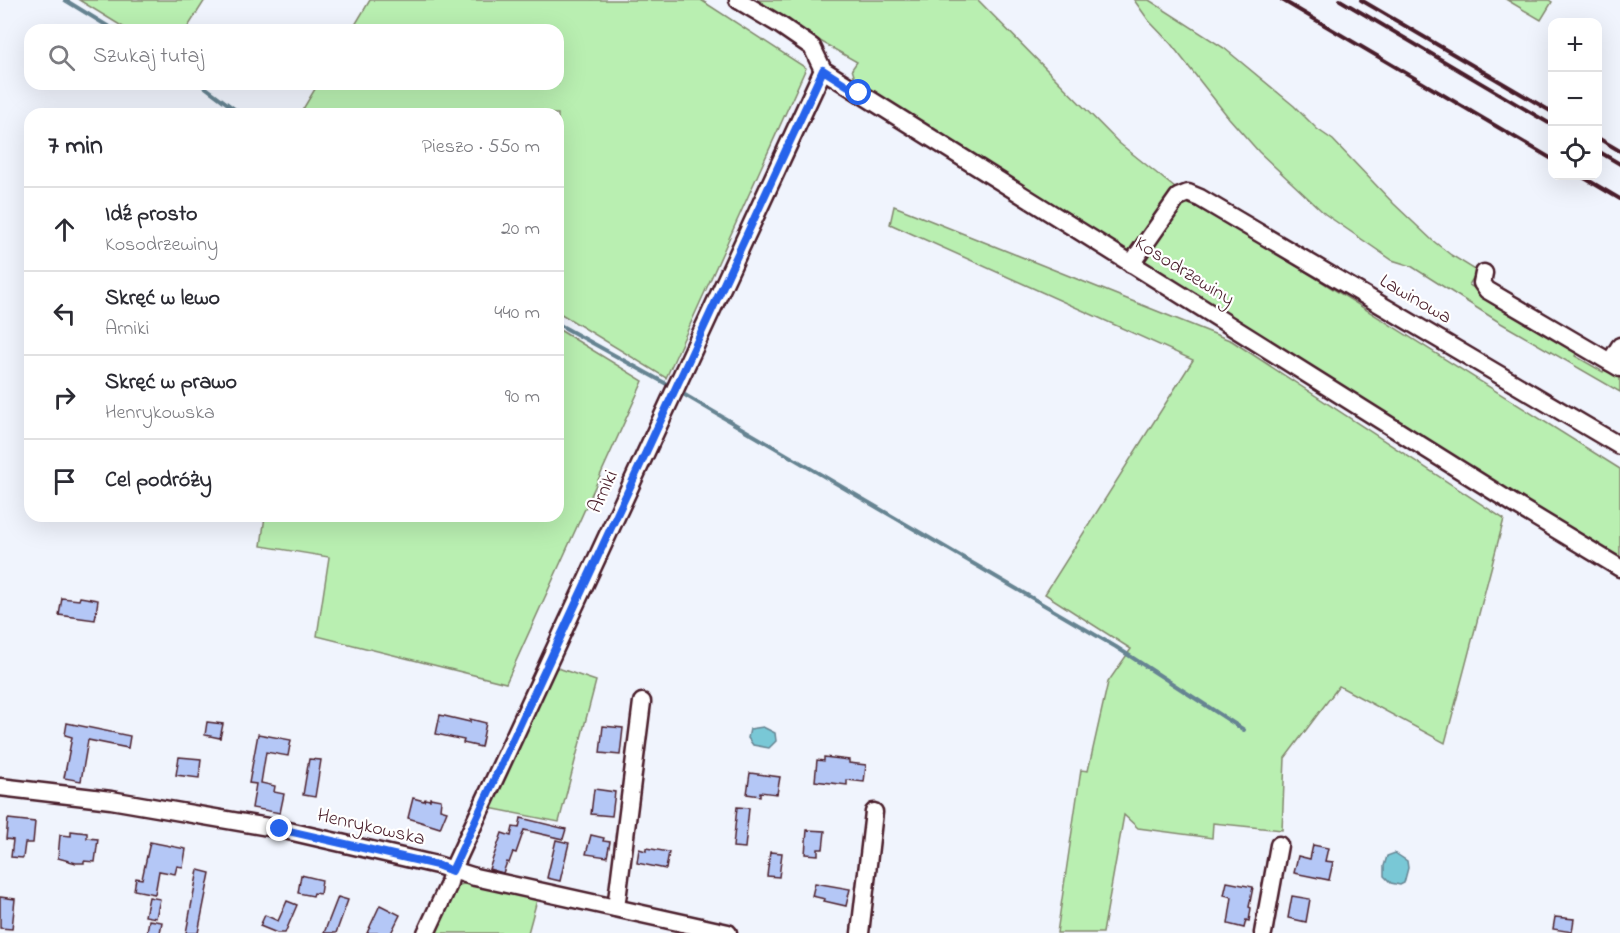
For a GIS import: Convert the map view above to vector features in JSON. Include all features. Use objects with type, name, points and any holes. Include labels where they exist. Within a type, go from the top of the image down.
[{"type":"street","name":"Kosodrzewiny","points":[[738,0],[812,47],[823,70],[1620,568]]},
{"type":"street","name":"Arniki","points":[[426,933],[448,886],[452,871],[823,70]]},
{"type":"street","name":"Lawinowa","points":[[1131,264],[1178,197],[1188,193],[1620,446]]},
{"type":"street","points":[[1484,273],[1482,283],[1487,290],[1615,365],[1620,345]]},
{"type":"street","points":[[616,908],[642,702]]},
{"type":"street","name":"Henrykowska","points":[[0,787],[111,800],[280,829],[437,865],[452,871],[728,933]]},
{"type":"street","points":[[860,933],[874,812]]},
{"type":"street","points":[[1263,933],[1279,845]]},
{"type":"green space","points":[[79,0],[205,0],[190,24],[118,24]]},
{"type":"green space","points":[[370,0],[701,0],[806,68],[666,378],[564,316],[564,108],[304,108],[314,90],[564,90],[564,24],[356,24]]},
{"type":"green space","points":[[748,0],[978,0],[1119,143],[1185,196],[1620,469],[1620,568],[859,93],[852,69],[857,62]]},
{"type":"green space","points":[[1134,0],[1149,0],[1224,48],[1294,106],[1317,129],[1333,140],[1432,240],[1477,271],[1469,285],[1578,349],[1575,356],[1603,372],[1606,366],[1620,374],[1620,392],[1499,322],[1411,266],[1392,260],[1325,214],[1259,152]]},
{"type":"green space","points":[[1507,0],[1549,0],[1552,2],[1541,20]]},
{"type":"green space","points":[[894,206],[1232,341],[1504,519],[1445,743],[1339,686],[1285,758],[1282,830],[1213,823],[1212,838],[1138,828],[1124,815],[1103,933],[1057,933],[1081,770],[1088,771],[1108,682],[1131,649],[1045,594],[1193,360],[890,224]]},
{"type":"green space","points":[[564,333],[643,381],[506,683],[317,636],[329,557],[261,546],[264,522],[564,522]]},
{"type":"green space","points":[[552,666],[596,681],[559,822],[489,808]]},
{"type":"green space","points":[[467,883],[537,900],[528,933],[434,933],[456,886]]},
{"type":"water","points":[[763,727],[775,733],[776,741],[769,748],[753,745],[748,738],[750,729]]},
{"type":"water","points":[[1395,853],[1407,861],[1408,868],[1404,883],[1400,885],[1391,883],[1384,876],[1387,856]]},
{"type":"building","points":[[80,597],[98,600],[95,620],[59,615],[62,598],[79,600]]},
{"type":"building","points":[[440,715],[486,723],[481,747],[463,743],[464,740],[436,734]]},
{"type":"building","points":[[207,722],[223,724],[220,738],[205,735]]},
{"type":"building","points":[[67,723],[130,736],[128,748],[88,740],[81,781],[64,778],[72,737],[65,735]]},
{"type":"building","points":[[603,726],[623,728],[620,755],[600,753]]},
{"type":"building","points":[[258,734],[291,740],[288,756],[266,752],[261,783],[275,786],[274,792],[284,794],[280,813],[252,808],[256,784],[249,783]]},
{"type":"building","points":[[179,757],[201,759],[199,778],[176,775]]},
{"type":"building","points":[[824,757],[866,765],[864,782],[847,780],[847,785],[815,781],[817,760],[824,761]]},
{"type":"building","points":[[309,759],[321,760],[315,797],[303,795]]},
{"type":"building","points":[[750,773],[780,777],[777,794],[760,792],[760,796],[747,794]]},
{"type":"building","points":[[594,789],[615,792],[612,816],[591,814]]},
{"type":"building","points":[[413,798],[424,801],[430,798],[441,800],[440,809],[447,811],[440,828],[408,818]]},
{"type":"building","points":[[737,807],[749,808],[745,848],[733,847]]},
{"type":"building","points":[[521,818],[566,829],[563,839],[524,830],[516,853],[513,852],[503,873],[489,869],[502,833],[511,836],[513,827],[519,828]]},
{"type":"building","points":[[8,819],[35,822],[33,843],[25,843],[23,858],[11,857],[13,840],[6,839]]},
{"type":"building","points":[[807,830],[825,831],[823,849],[818,849],[818,855],[805,854]]},
{"type":"building","points":[[71,831],[87,833],[87,838],[98,839],[95,862],[76,863],[58,858],[60,835],[71,836]]},
{"type":"building","points":[[591,835],[610,842],[607,857],[586,854]]},
{"type":"building","points":[[556,840],[569,843],[560,881],[547,878]]},
{"type":"building","points":[[150,842],[186,849],[183,867],[177,866],[175,874],[159,871],[155,894],[134,890],[136,878],[142,879]]},
{"type":"building","points":[[1313,845],[1328,848],[1325,861],[1333,862],[1329,880],[1294,873],[1298,856],[1310,859]]},
{"type":"building","points":[[646,848],[669,852],[666,869],[637,863],[639,849],[646,851]]},
{"type":"building","points":[[770,852],[782,853],[779,877],[767,876]]},
{"type":"building","points":[[198,870],[210,873],[198,933],[186,933]]},
{"type":"building","points":[[301,875],[322,880],[320,894],[314,893],[313,896],[298,893]]},
{"type":"building","points":[[1227,882],[1253,887],[1249,921],[1246,920],[1244,928],[1228,924],[1232,897],[1224,895]]},
{"type":"building","points":[[815,883],[850,889],[846,906],[812,896]]},
{"type":"building","points":[[1292,896],[1310,899],[1306,922],[1288,918]]},
{"type":"building","points":[[0,897],[15,899],[12,929],[0,928]]},
{"type":"building","points":[[149,897],[160,899],[156,918],[145,916]]},
{"type":"building","points":[[338,897],[348,900],[336,933],[324,933]]},
{"type":"building","points":[[287,901],[297,905],[285,933],[277,933],[260,926],[265,915],[278,921]]},
{"type":"building","points":[[380,905],[400,915],[391,933],[367,933]]},
{"type":"building","points":[[1555,917],[1574,919],[1572,932],[1553,929]]},
{"type":"building","points":[[149,920],[162,922],[160,933],[147,933]]},
{"type":"waterway","points":[[65,0],[104,24]]},
{"type":"waterway","points":[[209,90],[233,108]]},
{"type":"waterway","points":[[564,327],[672,387]]},
{"type":"waterway","points":[[678,391],[1116,647],[1244,730]]},
{"type":"railway","points":[[1282,0],[1548,157]]},
{"type":"railway","points":[[1340,0],[1548,123]]},
{"type":"railway","points":[[1361,0],[1548,110]]},
{"type":"railway","points":[[1602,140],[1620,151]]},
{"type":"railway","points":[[1602,153],[1620,164]]},
{"type":"railway","points":[[1588,180],[1620,199]]},
{"type":"route","points":[[280,829],[437,865],[452,871],[823,70],[859,93]]}]
